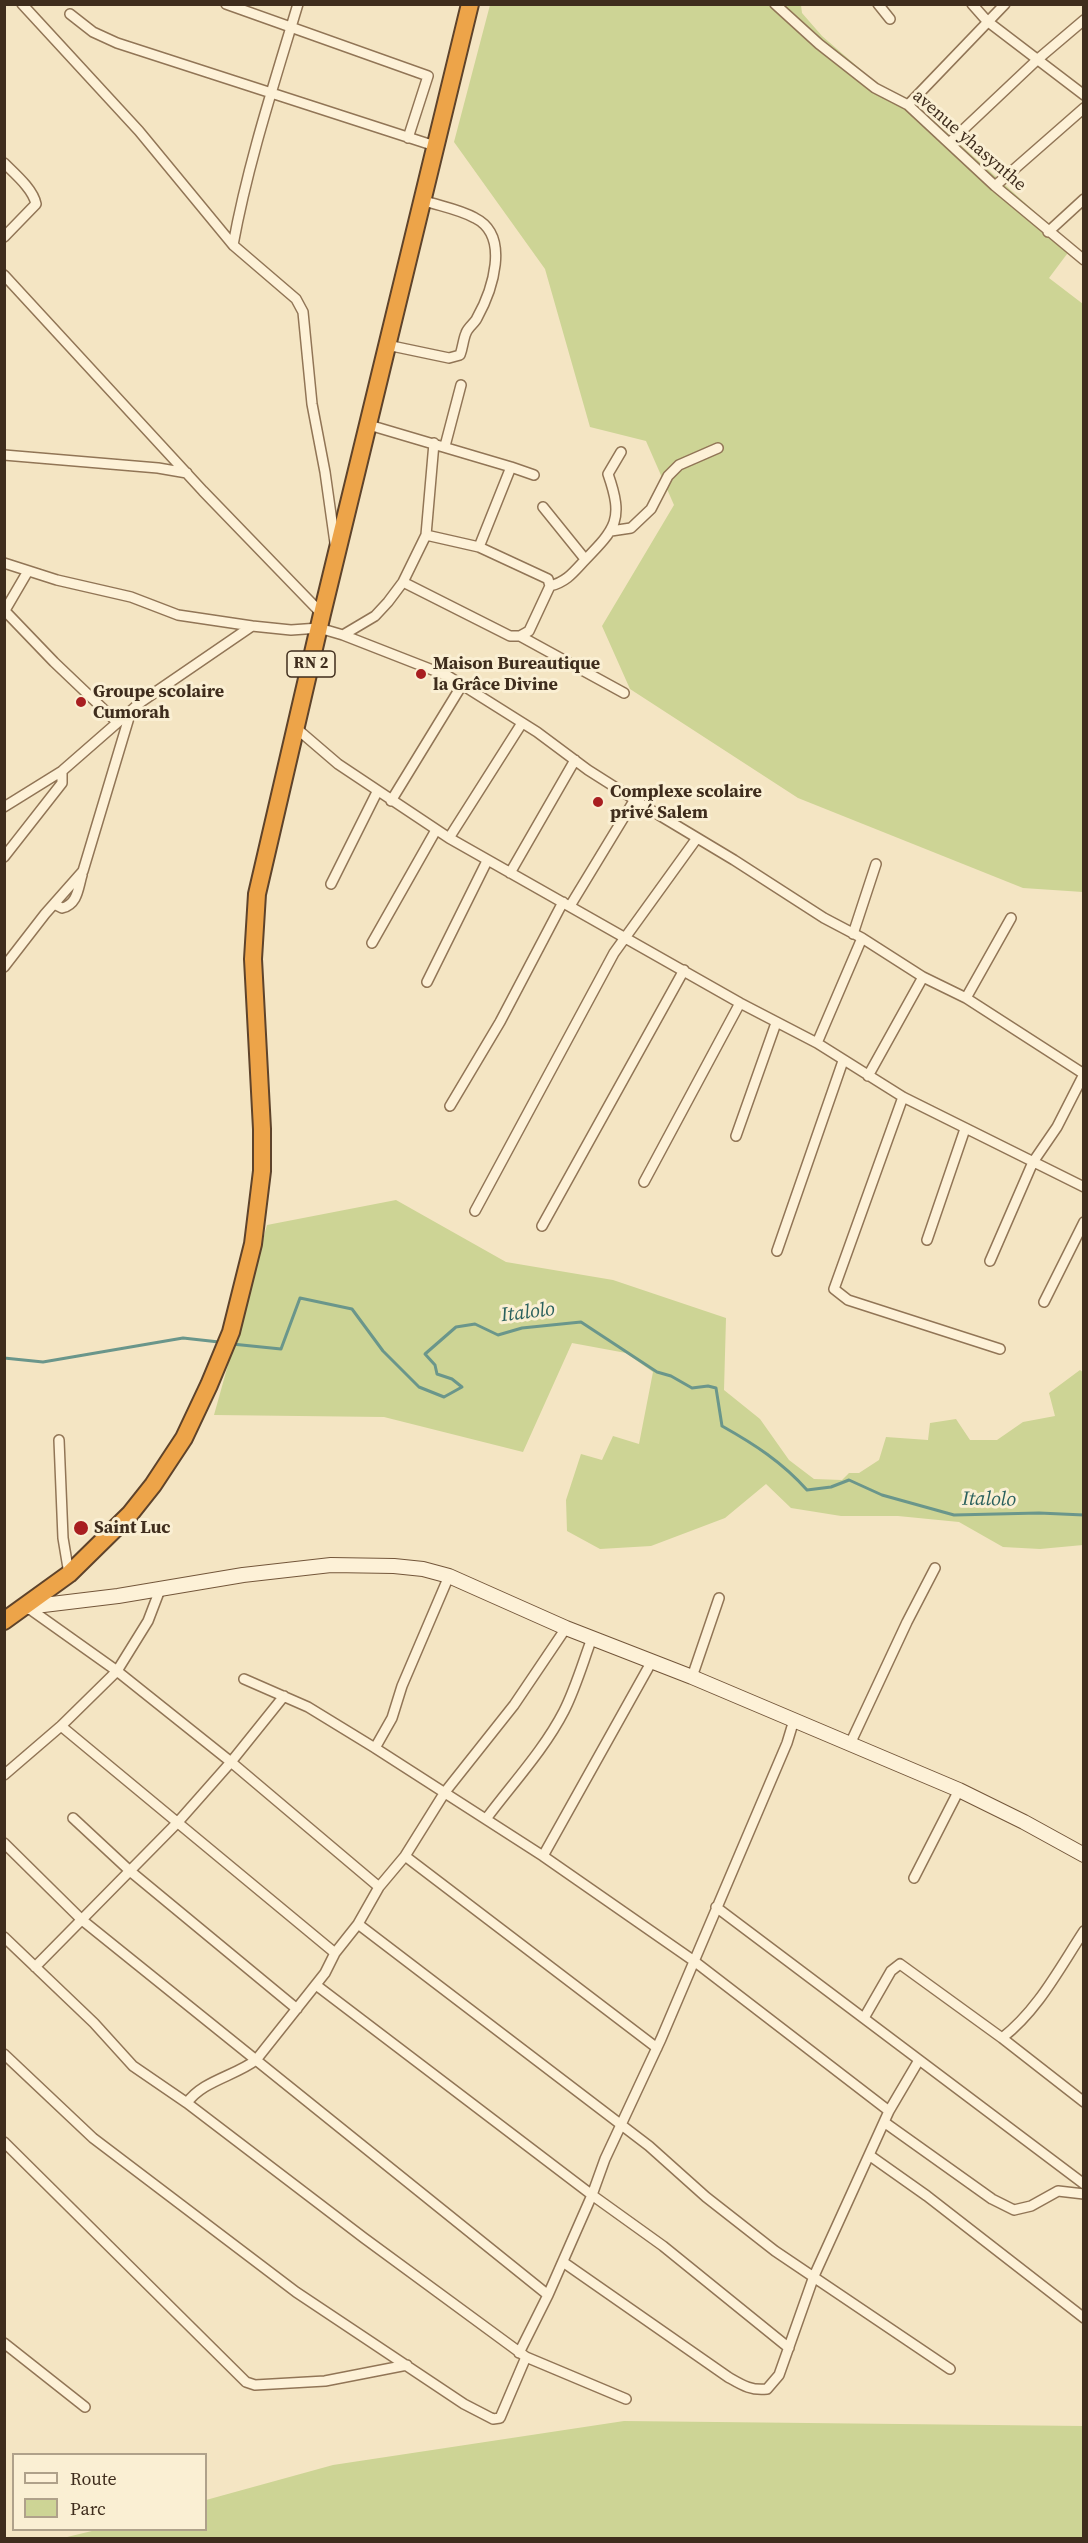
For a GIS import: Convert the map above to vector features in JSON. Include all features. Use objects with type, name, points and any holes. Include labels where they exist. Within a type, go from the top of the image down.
[{"type":"highway","name":"RN 2","points":[[4,1621],[27,1607],[69,1574],[130,1515],[184,1438],[231,1332],[253,1244],[262,1171],[253,959],[257,894],[470,4]]},
{"type":"street","points":[[22,4],[139,131],[233,245],[296,299],[303,312],[312,404],[337,555]]},
{"type":"street","points":[[226,4],[428,76],[408,138]]},
{"type":"street","points":[[233,245],[242,197],[298,4]]},
{"type":"street","name":"avenue yhasynthe","points":[[775,4],[819,44],[875,88],[908,105],[995,186],[1083,260]]},
{"type":"street","points":[[878,4],[890,19]]},
{"type":"street","points":[[972,4],[987,21],[1083,95]]},
{"type":"street","points":[[908,105],[1005,4]]},
{"type":"street","points":[[70,14],[93,32],[117,43],[435,146]]},
{"type":"street","points":[[949,143],[1083,20]]},
{"type":"street","points":[[995,186],[1083,108]]},
{"type":"street","points":[[4,163],[24,184],[36,204],[4,237]]},
{"type":"street","points":[[1048,232],[1083,199]]},
{"type":"street","points":[[387,345],[448,358],[460,355],[467,331],[476,321],[488,296],[494,272],[494,240],[487,227],[475,218],[422,200]]},
{"type":"street","points":[[4,275],[321,621],[343,635],[442,674],[462,685],[697,838],[923,977],[966,998],[1083,1074],[1057,1126],[1033,1162],[990,1261]]},
{"type":"street","points":[[445,446],[462,385]]},
{"type":"street","points":[[369,425],[445,446],[534,475]]},
{"type":"street","points":[[343,635],[375,616],[404,582],[426,535],[434,443]]},
{"type":"street","points":[[611,531],[631,528],[651,509],[668,476],[679,465],[718,448]]},
{"type":"street","points":[[550,586],[563,583],[606,540],[611,531],[614,525],[617,500],[608,474],[621,452]]},
{"type":"street","points":[[4,455],[158,468],[187,473]]},
{"type":"street","points":[[478,547],[511,467]]},
{"type":"street","points":[[543,507],[585,559]]},
{"type":"street","points":[[426,535],[439,540],[478,547],[543,575],[550,586]]},
{"type":"street","points":[[4,563],[131,597],[178,615],[291,630],[321,621]]},
{"type":"street","points":[[28,571],[5,611],[117,722]]},
{"type":"street","points":[[404,582],[510,636],[520,636],[624,693]]},
{"type":"street","points":[[520,636],[529,631],[550,586]]},
{"type":"street","points":[[4,807],[62,771],[131,710],[168,682],[252,626]]},
{"type":"street","points":[[391,801],[462,685]]},
{"type":"street","points":[[54,904],[62,908],[72,905],[75,900],[131,710]]},
{"type":"street","points":[[449,838],[522,723]]},
{"type":"street","points":[[296,728],[338,764],[377,792],[488,861],[776,1023],[817,1043],[903,1097],[1083,1187]]},
{"type":"street","points":[[510,873],[575,760]]},
{"type":"street","points":[[4,857],[62,783],[62,771]]},
{"type":"street","points":[[331,884],[377,792]]},
{"type":"street","points":[[450,1106],[567,904],[635,799]]},
{"type":"street","points":[[372,943],[436,830]]},
{"type":"street","points":[[475,1210],[625,936],[697,838]]},
{"type":"street","points":[[427,982],[488,861]]},
{"type":"street","points":[[817,1043],[857,936],[876,864]]},
{"type":"street","points":[[5,964],[83,871]]},
{"type":"street","points":[[966,998],[1011,918]]},
{"type":"street","points":[[542,1226],[684,970]]},
{"type":"street","points":[[868,1076],[923,977]]},
{"type":"street","points":[[644,1182],[740,1003]]},
{"type":"street","points":[[736,1136],[776,1023]]},
{"type":"street","points":[[777,1251],[843,1061]]},
{"type":"street","points":[[903,1097],[834,1289],[848,1300],[1000,1349]]},
{"type":"street","points":[[927,1239],[965,1129]]},
{"type":"street","points":[[1044,1302],[1083,1222]]},
{"type":"street","points":[[59,1440],[63,1538],[69,1574]]},
{"type":"street","points":[[27,1607],[331,1565],[423,1569],[449,1576],[566,1628],[692,1677],[959,1790],[1024,1822],[1083,1855]]},
{"type":"street","points":[[850,1744],[935,1568]]},
{"type":"street","points":[[375,1748],[392,1718],[402,1686],[449,1576]]},
{"type":"street","points":[[4,1775],[61,1726],[117,1671],[144,1628],[161,1587]]},
{"type":"street","points":[[692,1677],[719,1598]]},
{"type":"street","points":[[27,1607],[117,1671],[231,1762],[379,1887]]},
{"type":"street","points":[[187,2103],[193,2093],[246,2068],[256,2060],[297,2009],[358,1924],[379,1887],[405,1856],[445,1792],[514,1704],[566,1628]]},
{"type":"street","points":[[486,1819],[550,1735],[575,1686],[592,1638]]},
{"type":"street","points":[[543,1856],[652,1661]]},
{"type":"street","points":[[244,1679],[308,1707],[543,1856],[694,1961],[889,2112]]},
{"type":"street","points":[[35,1967],[178,1822],[231,1762],[284,1696]]},
{"type":"street","points":[[4,2054],[93,2138],[296,2292],[464,2404],[493,2419],[500,2418],[505,2411],[522,2355],[621,2124],[657,2048],[787,1743],[794,1720]]},
{"type":"street","points":[[61,1726],[335,1953]]},
{"type":"street","points":[[914,1878],[959,1790]]},
{"type":"street","points":[[73,1818],[130,1871],[297,2009]]},
{"type":"street","points":[[4,1843],[82,1920],[548,2295]]},
{"type":"street","points":[[405,1856],[657,2048]]},
{"type":"street","points":[[716,1907],[974,2099],[1083,2184]]},
{"type":"street","points":[[358,1924],[621,2124],[775,2251],[950,2369]]},
{"type":"street","points":[[1002,2038],[1033,2010],[1083,1931]]},
{"type":"street","points":[[4,1937],[94,2023],[134,2066],[187,2103],[522,2355],[626,2399]]},
{"type":"street","points":[[864,2018],[891,1971],[900,1964],[1002,2038],[1083,2102]]},
{"type":"street","points":[[316,1984],[592,2195],[663,2246],[789,2348]]},
{"type":"street","points":[[562,2262],[745,2387],[767,2390],[774,2384],[814,2276],[884,2122],[919,2060]]},
{"type":"street","points":[[884,2122],[993,2199],[1014,2210],[1031,2206],[1058,2191],[1083,2194]]},
{"type":"street","points":[[4,2142],[246,2382],[255,2385],[325,2381],[407,2365]]},
{"type":"street","points":[[869,2155],[927,2196],[1083,2318]]},
{"type":"street","points":[[4,2343],[85,2407]]},
{"type":"green space","points":[[490,5],[801,5],[802,13],[822,36],[897,101],[926,114],[1073,246],[1049,278],[1083,304],[1083,892],[1023,888],[798,798],[630,689],[602,626],[674,505],[646,441],[590,427],[545,269],[454,142]]},
{"type":"green space","points":[[396,1200],[506,1262],[613,1280],[726,1318],[724,1390],[760,1419],[789,1460],[814,1479],[842,1480],[849,1473],[859,1473],[879,1460],[886,1437],[928,1440],[930,1423],[956,1419],[970,1440],[997,1440],[1023,1422],[1055,1416],[1049,1393],[1080,1370],[1084,1373],[1083,1545],[1040,1549],[1003,1547],[959,1522],[898,1516],[841,1516],[791,1508],[766,1484],[725,1518],[651,1546],[600,1549],[567,1531],[566,1500],[581,1454],[602,1460],[613,1436],[639,1444],[653,1372],[626,1353],[572,1343],[523,1452],[384,1417],[214,1415],[267,1225]]},
{"type":"green space","points":[[624,2421],[1083,2426],[1083,2538],[63,2538],[92,2531],[207,2531],[207,2500],[333,2465]]},
{"type":"waterway","name":"Italolo","points":[[232,1344],[281,1349],[300,1298],[352,1309],[383,1351],[419,1387],[444,1397],[462,1387],[452,1379],[437,1374],[435,1365],[425,1354],[456,1327],[475,1324],[498,1335],[522,1328],[581,1322],[657,1372],[671,1376],[692,1388],[708,1386],[716,1388],[722,1426],[767,1454],[807,1490],[831,1487],[849,1480],[882,1495],[954,1515],[1039,1513],[1084,1515]]},
{"type":"waterway","name":"Italolo","points":[[4,1358],[43,1362],[183,1338],[219,1342]]},
{"type":"place","name":"Maison Bureautique la Grâce Divine","points":[[421,674]]},
{"type":"place","name":"Groupe scolaire Cumorah","points":[[81,702]]},
{"type":"place","name":"Complexe scolaire privé Salem","points":[[598,802]]},
{"type":"place","name":"Saint Luc","points":[[81,1528]]}]
